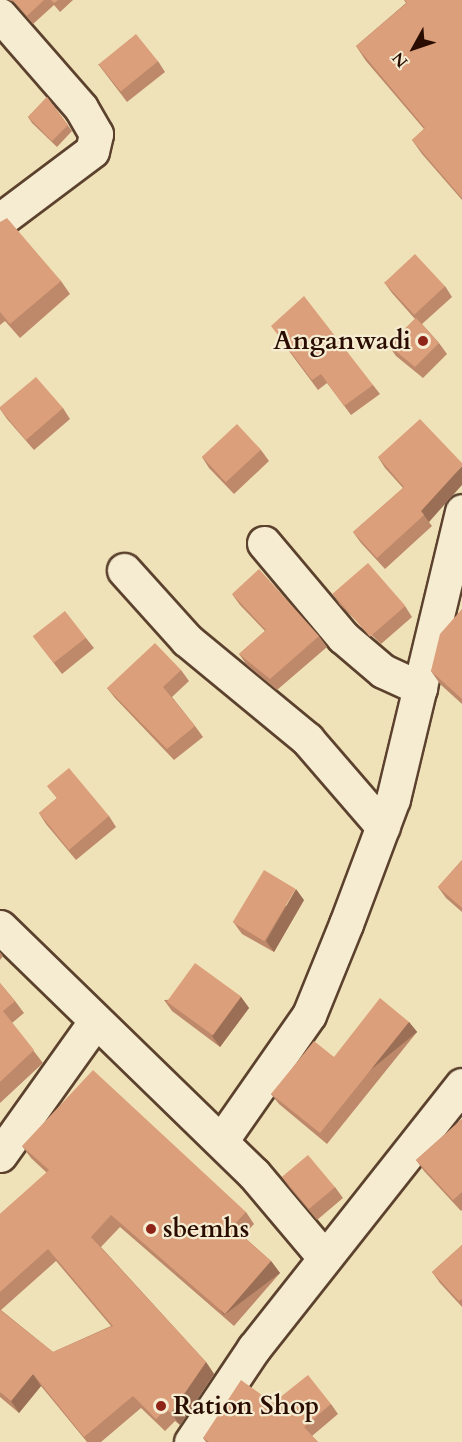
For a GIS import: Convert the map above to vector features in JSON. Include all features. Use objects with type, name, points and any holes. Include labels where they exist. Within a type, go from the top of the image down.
[{"type":"street","points":[[0,15],[81,108],[96,134],[92,151],[0,220]]},
{"type":"street","points":[[221,1141],[309,1015],[382,827],[420,688],[462,511]]},
{"type":"street","points":[[264,543],[343,637],[383,671],[420,688]]},
{"type":"street","points":[[124,570],[187,640],[307,739],[382,827]]},
{"type":"street","points":[[0,927],[94,1023],[221,1141],[324,1257]]},
{"type":"street","points":[[0,1155],[94,1023]]},
{"type":"street","points":[[191,1442],[324,1257],[462,1085]]},
{"type":"building","points":[[13,0],[44,0],[27,16]]},
{"type":"building","points":[[405,0],[462,0],[462,198],[412,140],[425,128],[356,46],[407,3]]},
{"type":"building","points":[[136,34],[158,61],[121,91],[99,64]]},
{"type":"building","points":[[47,97],[68,125],[52,141],[28,117]]},
{"type":"building","points":[[7,218],[61,281],[10,324],[0,312],[0,222]]},
{"type":"building","points":[[415,254],[445,286],[414,315],[384,283]]},
{"type":"building","points":[[304,296],[373,385],[344,406],[321,374],[312,380],[271,326]]},
{"type":"building","points":[[416,318],[439,343],[415,367],[388,345]]},
{"type":"building","points":[[36,377],[63,408],[26,440],[0,407]]},
{"type":"building","points":[[420,419],[462,463],[462,466],[421,511],[424,515],[377,558],[353,532],[404,487],[378,457]]},
{"type":"building","points":[[237,424],[261,450],[226,482],[202,457]]},
{"type":"building","points":[[368,563],[405,606],[370,637],[333,594]]},
{"type":"building","points":[[259,569],[319,636],[270,679],[239,654],[266,630],[232,594]]},
{"type":"building","points":[[462,609],[462,699],[431,671],[440,634]]},
{"type":"building","points":[[65,611],[86,638],[54,663],[33,636]]},
{"type":"building","points":[[155,643],[181,670],[163,687],[195,726],[167,749],[107,688]]},
{"type":"building","points":[[69,768],[109,816],[69,850],[39,813],[57,798],[47,786]]},
{"type":"building","points":[[462,860],[462,908],[438,887]]},
{"type":"building","points":[[264,870],[296,889],[264,941],[233,922]]},
{"type":"building","points":[[195,963],[241,997],[213,1035],[167,1002]]},
{"type":"building","points":[[0,983],[15,1001],[3,1011],[34,1050],[0,1082]]},
{"type":"building","points":[[380,998],[409,1022],[320,1133],[271,1094],[314,1041],[334,1057]]},
{"type":"building","points":[[93,1070],[246,1212],[232,1227],[271,1261],[225,1314],[111,1215],[91,1237],[206,1362],[171,1413],[166,1409],[156,1419],[133,1396],[84,1437],[33,1374],[11,1401],[0,1392],[0,1310],[53,1352],[113,1326],[48,1249],[0,1292],[0,1214],[49,1170],[22,1146]]},
{"type":"building","points":[[462,1119],[462,1192],[453,1200],[416,1160]]},
{"type":"building","points":[[308,1155],[335,1187],[309,1209],[282,1177]]},
{"type":"building","points":[[462,1245],[462,1299],[459,1301],[432,1272]]},
{"type":"building","points":[[308,1375],[331,1404],[304,1427],[318,1442],[209,1442],[203,1438],[241,1380],[273,1403]]},
{"type":"place","name":"Anganwadi","points":[[423,341]]},
{"type":"place","name":"sbemhs","points":[[151,1229]]},
{"type":"place","name":"Ration Shop","points":[[161,1406]]}]
